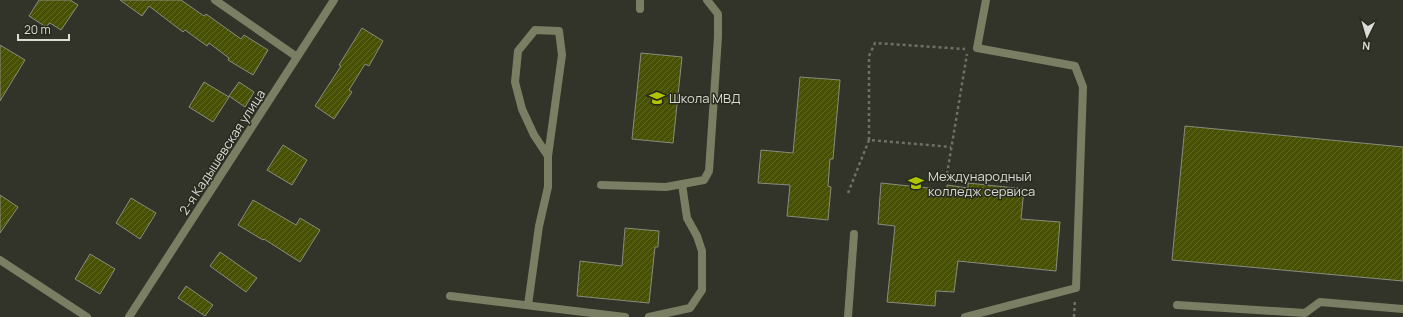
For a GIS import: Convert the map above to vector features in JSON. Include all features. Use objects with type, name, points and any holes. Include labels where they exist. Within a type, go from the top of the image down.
[{"type":"street","points":[[215,0],[298,57]]},
{"type":"street","name":"2-я Кадышевская улица","points":[[129,317],[334,0]]},
{"type":"street","points":[[640,0],[640,9]]},
{"type":"street","points":[[601,185],[666,187],[704,180],[708,171],[718,14],[707,0]]},
{"type":"street","points":[[965,317],[1076,288],[1083,87],[1075,66],[977,48],[986,0]]},
{"type":"street","points":[[528,305],[538,234],[548,187],[548,156],[562,55],[559,31],[535,30],[518,51],[515,82],[522,109],[534,135],[548,156]]},
{"type":"street","points":[[648,317],[690,308],[702,290],[702,251],[697,236],[687,218],[682,184]]},
{"type":"street","points":[[848,317],[854,234]]},
{"type":"street","points":[[0,260],[87,317]]},
{"type":"street","points":[[450,296],[625,317]]},
{"type":"street","points":[[1177,305],[1305,313],[1320,302],[1403,309]]},
{"type":"path","points":[[848,193],[869,140],[870,56],[875,43],[967,49],[946,180]]},
{"type":"path","points":[[869,140],[951,147]]},
{"type":"building","points":[[39,0],[70,0],[78,5],[61,30],[50,23],[46,27],[29,16]]},
{"type":"building","points":[[120,0],[181,0],[204,16],[206,14],[241,39],[244,35],[268,50],[253,75],[228,60],[229,58],[209,43],[207,46],[185,30],[183,32],[149,6],[142,16]]},
{"type":"building","points":[[362,28],[383,41],[369,66],[365,64],[349,90],[352,92],[334,119],[315,106],[341,66],[339,65]]},
{"type":"building","points":[[0,45],[25,60],[0,101]]},
{"type":"building","name":"Школа МВД","points":[[641,53],[682,57],[673,143],[632,139]]},
{"type":"building","points":[[800,77],[840,80],[833,159],[830,159],[828,186],[831,187],[828,220],[787,216],[790,185],[758,183],[761,150],[793,153]]},
{"type":"building","points":[[204,82],[229,97],[213,122],[189,107]]},
{"type":"building","points":[[239,82],[254,92],[245,107],[229,96]]},
{"type":"building","points":[[1185,126],[1403,147],[1403,281],[1172,260]]},
{"type":"building","points":[[283,145],[307,160],[292,185],[267,170]]},
{"type":"building","points":[[881,183],[947,190],[947,185],[968,188],[968,183],[1024,189],[1021,219],[1060,222],[1056,271],[958,261],[954,292],[936,291],[935,306],[887,302],[895,226],[878,224]]},
{"type":"building","points":[[0,195],[18,207],[0,233]]},
{"type":"building","points":[[131,198],[156,213],[140,239],[116,223]]},
{"type":"building","points":[[253,200],[296,225],[300,218],[320,230],[300,262],[264,239],[263,240],[238,225]]},
{"type":"building","points":[[625,228],[659,231],[658,247],[655,247],[649,303],[577,296],[580,261],[622,266]]},
{"type":"building","points":[[220,252],[257,278],[246,292],[210,266]]},
{"type":"building","points":[[90,254],[115,269],[100,294],[75,279]]},
{"type":"building","points":[[186,286],[213,305],[205,316],[178,298]]},
{"type":"place","name":"Школа МВД","points":[[657,98]]},
{"type":"place","name":"Международный колледж сервиса","points":[[916,183]]}]
